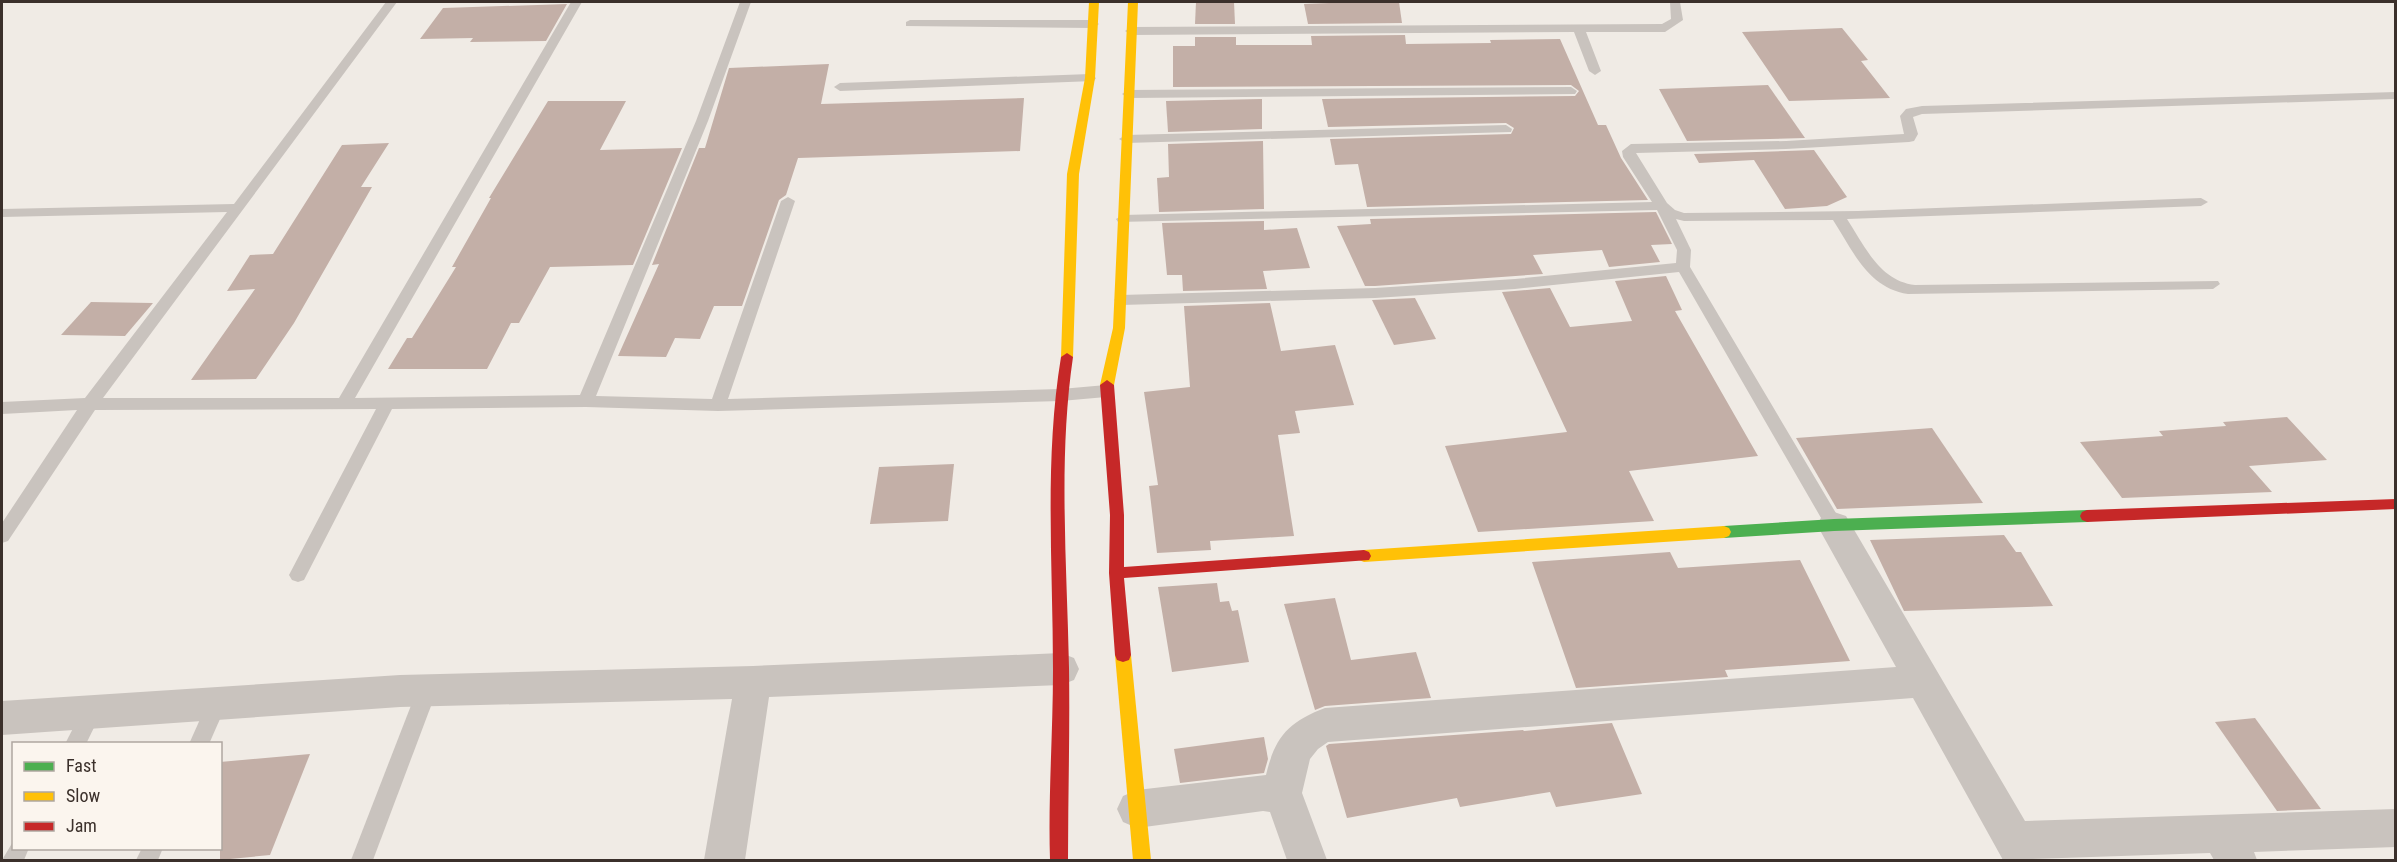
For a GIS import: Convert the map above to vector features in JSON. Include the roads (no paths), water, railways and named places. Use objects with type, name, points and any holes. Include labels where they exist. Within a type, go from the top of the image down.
[{"type":"main road","points":[[1059,861],[1061,669],[1057,541],[1061,395],[1067,369],[1073,174],[1090,78],[1094,2]]},
{"type":"main road","points":[[1133,2],[1119,328],[1106,391],[1117,515],[1116,573],[1142,861]]},
{"type":"main road","points":[[1116,573],[1834,525],[2396,504]]},
{"type":"street","points":[[1834,525],[2019,851],[2229,847],[2396,828]]},
{"type":"street","points":[[2,718],[427,690],[753,682],[1061,669]]},
{"type":"street","points":[[1307,861],[1290,809],[1282,795],[1288,765],[1295,746],[1308,731],[1325,725],[1922,681]]},
{"type":"street","points":[[725,861],[753,682]]},
{"type":"street","points":[[1137,809],[1263,794],[1282,795]]},
{"type":"lane","points":[[2,536],[90,404],[391,2]]},
{"type":"lane","points":[[344,404],[576,2]]},
{"type":"lane","points":[[586,401],[702,122],[745,2]]},
{"type":"lane","points":[[1131,31],[1665,28],[1677,20],[1675,2]]},
{"type":"lane","points":[[910,24],[1093,24]]},
{"type":"lane","points":[[1579,28],[1595,71]]},
{"type":"lane","points":[[840,87],[1090,78]]},
{"type":"lane","points":[[1128,94],[1571,91]]},
{"type":"lane","points":[[1834,525],[1683,267],[1684,250],[1662,206],[1630,157],[1629,150],[1636,147],[1786,145],[1909,138],[1911,134],[1906,116],[1911,112],[1922,110],[2394,95]]},
{"type":"lane","points":[[1126,139],[1506,129]]},
{"type":"lane","points":[[718,405],[788,201]]},
{"type":"lane","points":[[1123,219],[1662,206],[1670,213],[1684,217],[1837,215],[2201,202]]},
{"type":"lane","points":[[2,213],[238,208]]},
{"type":"lane","points":[[1837,215],[1877,272],[1887,283],[1900,288],[1915,290],[2214,284]]},
{"type":"lane","points":[[1120,300],[1387,292],[1515,284],[1683,267]]},
{"type":"lane","points":[[2,408],[90,404],[586,401],[718,405],[1061,395],[1106,391]]},
{"type":"lane","points":[[298,575],[387,404]]},
{"type":"lane","points":[[362,861],[427,690]]},
{"type":"lane","points":[[200,742],[217,704]]},
{"type":"lane","points":[[76,742],[92,711]]}]
